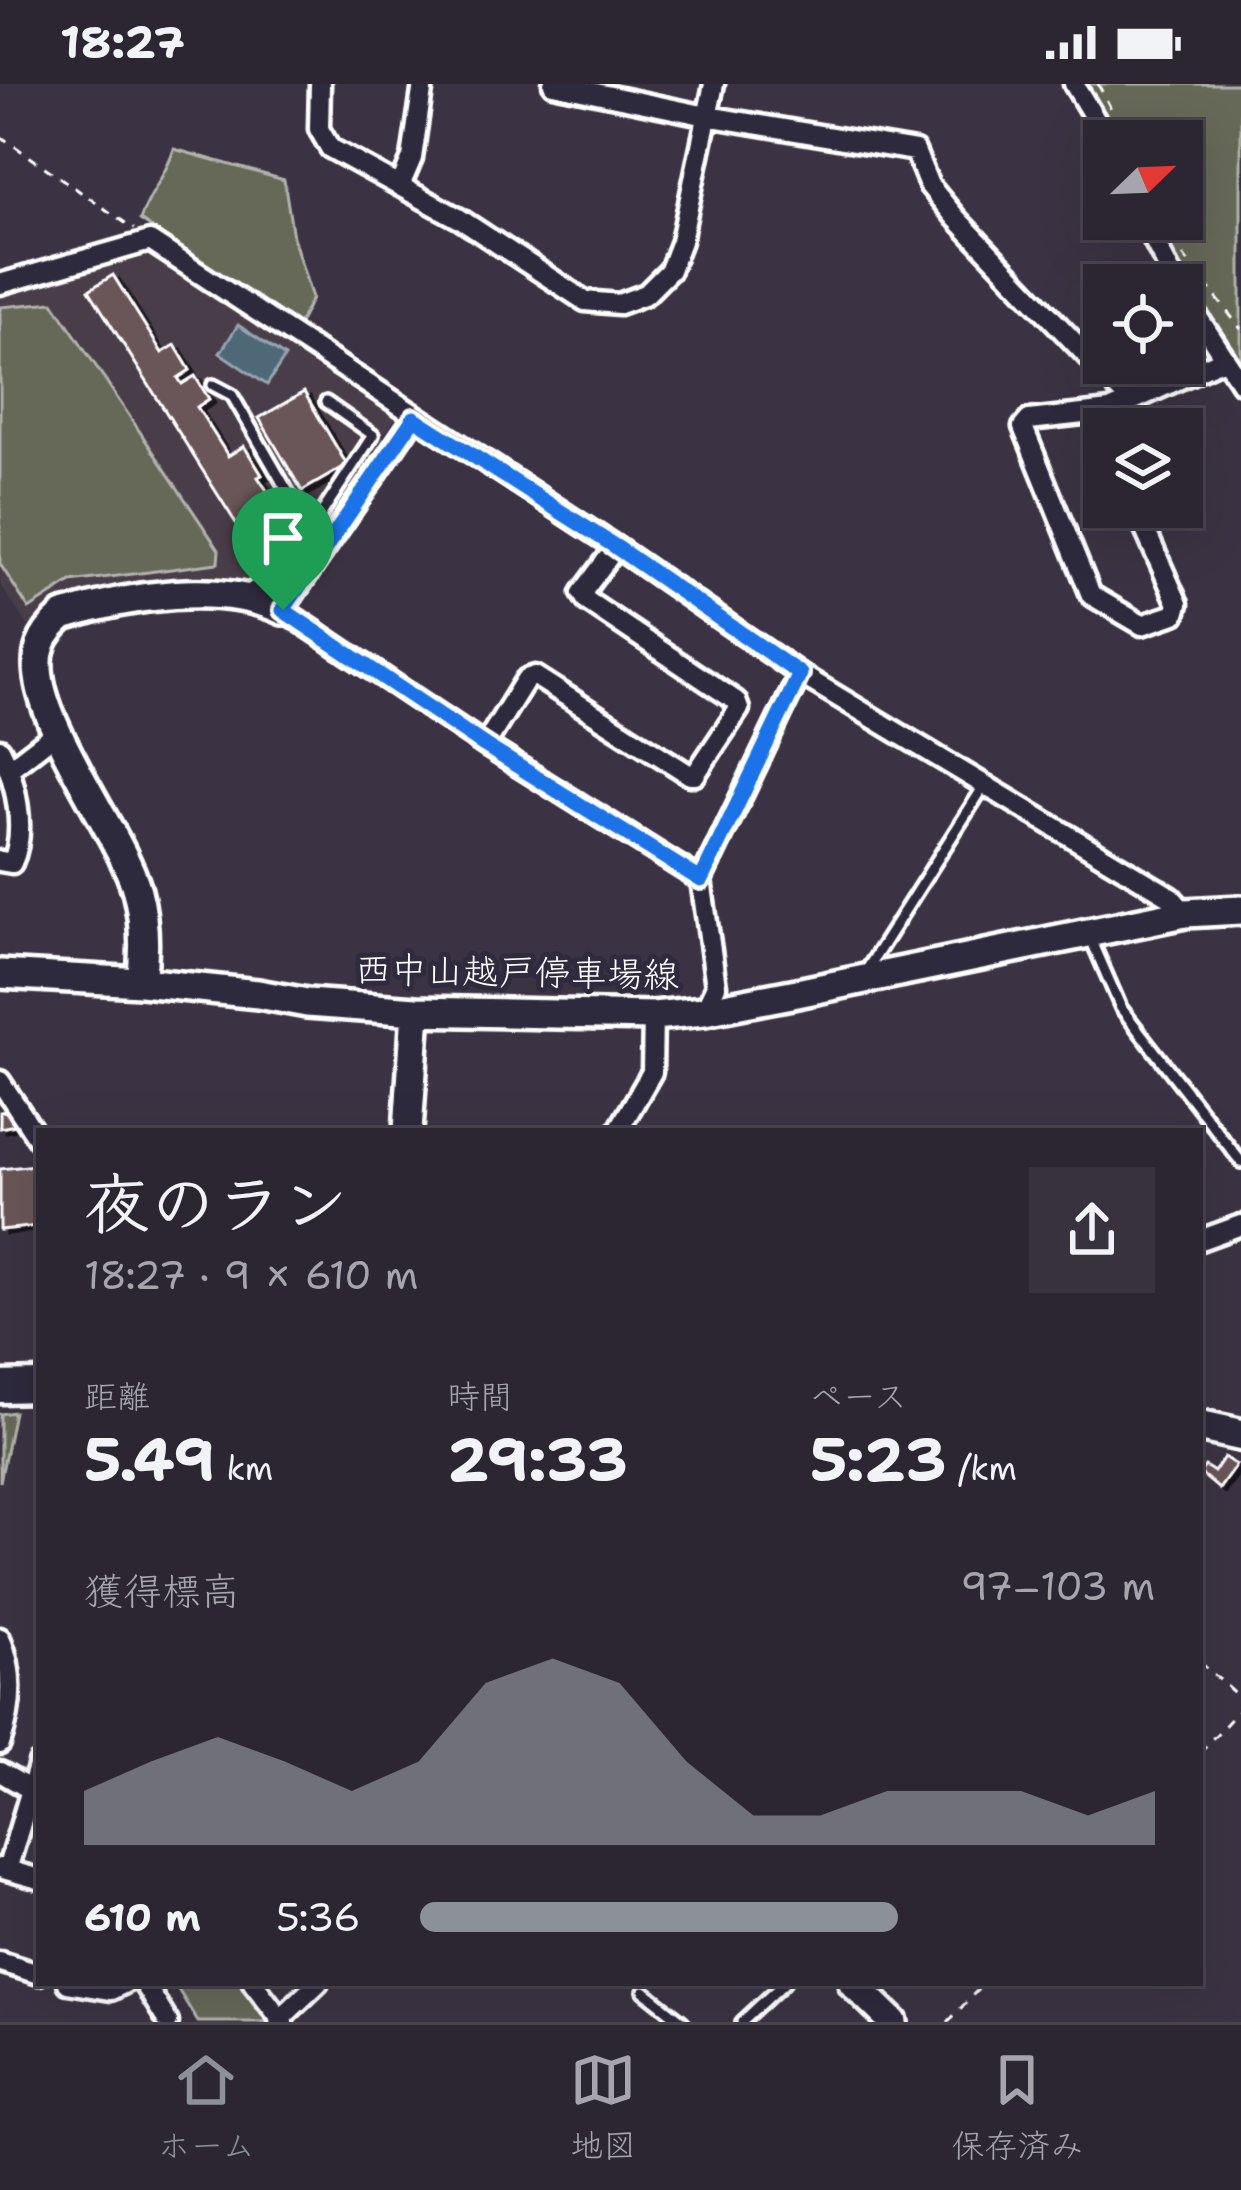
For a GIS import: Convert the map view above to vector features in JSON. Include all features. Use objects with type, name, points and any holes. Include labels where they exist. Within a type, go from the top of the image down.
[{"type":"main road","points":[[141,982],[146,950],[137,890],[57,732],[38,666],[40,646],[62,616],[130,600],[241,594],[283,610]]},
{"type":"main road","name":"西中山越戸停車場線","points":[[0,974],[141,982],[416,1011],[653,1016],[860,981],[1185,913],[1241,910]]},
{"type":"main road","points":[[408,1128],[416,1011]]},
{"type":"main road","points":[[0,1387],[36,1386]]},
{"type":"main road","points":[[1203,1427],[1241,1435]]},
{"type":"main road","points":[[856,1986],[893,2022]]},
{"type":"street","points":[[320,84],[319,129],[330,148],[460,219],[585,301],[628,302],[664,280],[676,257],[714,84]]},
{"type":"street","points":[[400,186],[412,158],[423,84]]},
{"type":"street","points":[[1074,84],[1095,120]]},
{"type":"street","points":[[562,85],[606,89],[707,116],[915,152],[929,185],[956,218],[1131,402]]},
{"type":"street","points":[[0,284],[150,241],[616,547],[800,674],[1171,897],[1185,913]]},
{"type":"street","points":[[1203,327],[1241,382]]},
{"type":"street","points":[[1113,408],[1223,359]]},
{"type":"street","points":[[1083,415],[1029,421],[1023,427],[1091,595],[1142,625],[1175,614],[1178,604],[1145,528]]},
{"type":"street","points":[[414,418],[283,610],[484,745],[701,880]]},
{"type":"street","points":[[484,745],[526,679],[535,676],[690,775],[695,775],[739,709],[736,701],[587,601],[582,593],[616,547]]},
{"type":"street","points":[[704,1011],[716,986],[701,880],[800,674]]},
{"type":"street","points":[[9,769],[57,732]]},
{"type":"street","points":[[0,749],[15,789],[19,849],[12,863],[0,861]]},
{"type":"street","points":[[621,1128],[652,1072],[653,1016]]},
{"type":"street","points":[[0,1081],[36,1135]]},
{"type":"street","points":[[1203,1239],[1241,1225]]},
{"type":"street","points":[[0,1638],[10,1673],[10,1699],[0,1744]]},
{"type":"street","points":[[0,1772],[31,1790]]},
{"type":"street","points":[[36,1773],[4,1869],[36,1878]]},
{"type":"street","points":[[0,1962],[36,1973]]},
{"type":"street","points":[[87,1986],[112,1990],[119,1986]]},
{"type":"street","points":[[146,1986],[168,2022]]},
{"type":"street","points":[[255,1986],[281,2021],[315,1986]]},
{"type":"lane","points":[[213,386],[232,395],[298,511],[315,523]]},
{"type":"lane","points":[[241,594],[289,562],[373,435],[326,402]]},
{"type":"lane","points":[[860,981],[986,783]]},
{"type":"lane","points":[[1089,934],[1121,1008],[1241,1162]]},
{"type":"lane","points":[[742,2022],[781,1986]]},
{"type":"lane","points":[[644,1991],[682,2022]]},
{"type":"path","points":[[1098,84],[1117,120]]},
{"type":"path","points":[[0,136],[150,241]]},
{"type":"path","points":[[1176,248],[1241,329]]},
{"type":"path","points":[[1203,1665],[1241,1700]]},
{"type":"path","points":[[1203,1749],[1241,1708]]},
{"type":"path","points":[[948,2022],[981,1986]]},
{"type":"shaded area","points":[[152,251],[396,417],[278,589],[215,583],[85,594],[57,605],[28,626],[0,584],[0,295]]},
{"type":"green space","points":[[1085,84],[1241,84],[1241,375],[1203,315],[1203,264],[1175,264],[1162,240],[1203,240],[1203,120],[1106,120]]},
{"type":"green space","points":[[174,149],[284,180],[293,237],[312,298],[298,326],[140,220]]},
{"type":"green space","points":[[53,302],[219,550],[218,563],[71,582],[29,609],[0,564],[0,307]]},
{"type":"green space","points":[[14,1412],[0,1482],[0,1414]]},
{"type":"green space","points":[[176,1986],[253,1986],[282,2022],[198,2022]]},
{"type":"water","points":[[238,325],[285,357],[267,385],[220,353]]},
{"type":"building","points":[[113,275],[162,353],[175,345],[190,370],[178,378],[182,384],[195,376],[209,399],[197,407],[228,456],[244,446],[262,475],[258,477],[272,498],[259,506],[268,521],[244,536],[89,290]]},
{"type":"building","points":[[304,392],[347,465],[302,491],[259,418]]},
{"type":"building","points":[[12,1110],[15,1125],[0,1128],[0,1112]]},
{"type":"building","points":[[36,1165],[36,1226],[0,1230],[0,1169]]},
{"type":"building","points":[[1224,1457],[1236,1465],[1219,1489],[1203,1476],[1205,1466],[1214,1472]]},
{"type":"route","points":[[414,418],[616,547],[800,674],[701,880],[484,745],[283,610],[414,418]]}]
